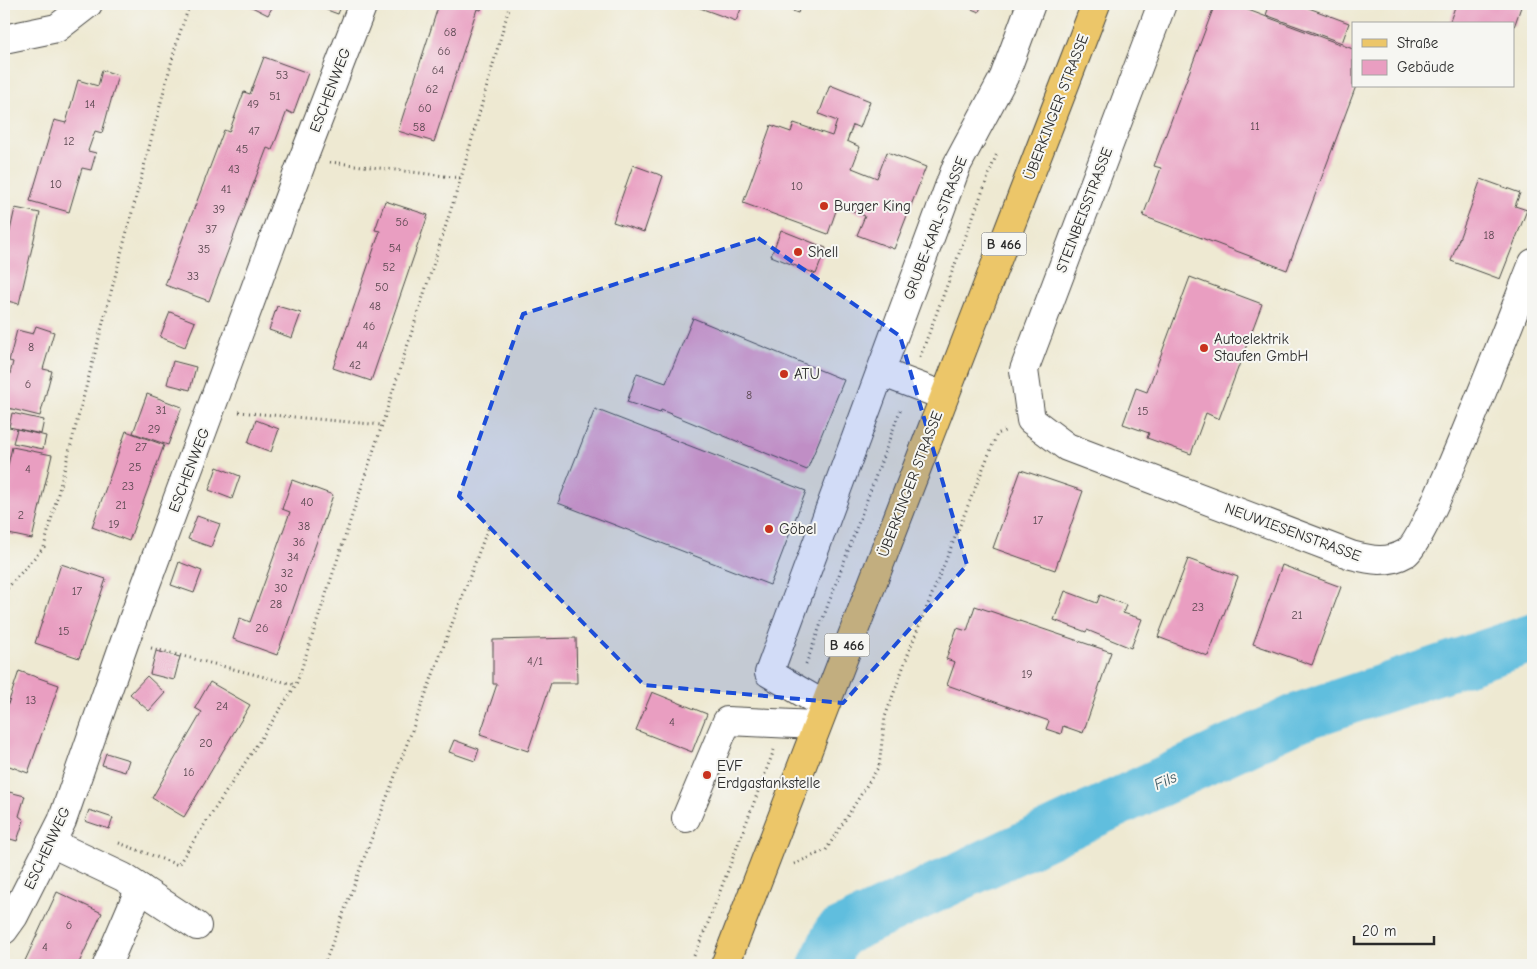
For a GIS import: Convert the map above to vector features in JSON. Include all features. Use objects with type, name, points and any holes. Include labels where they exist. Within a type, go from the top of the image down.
[{"type":"main road","name":"ÜBERKINGER STRASSE","points":[[725,965],[1096,4]]},
{"type":"street","points":[[4,39],[57,28],[88,4]]},
{"type":"street","name":"ESCHENWEG","points":[[4,930],[14,916],[62,821],[124,640],[212,409],[303,159],[363,4]]},
{"type":"street","name":"GRUBE-KARL-STRASSE","points":[[820,715],[797,689],[769,673],[957,165],[1004,77],[1031,4]]},
{"type":"street","name":"STEINBEISSTRASSE","points":[[1031,420],[1024,370],[1162,4]]},
{"type":"street","name":"NEUWIESENSTRASSE","points":[[1031,420],[1067,447],[1351,555],[1384,562],[1408,552],[1432,511],[1533,263]]},
{"type":"street","points":[[881,372],[944,396]]},
{"type":"street","points":[[686,818],[727,721],[784,724],[820,715]]},
{"type":"street","points":[[51,843],[123,877],[197,926]]},
{"type":"street","points":[[108,965],[140,888]]},
{"type":"path","points":[[4,592],[44,547],[175,51],[190,4]]},
{"type":"path","points":[[116,841],[178,865],[296,685],[461,178],[510,4]]},
{"type":"path","points":[[797,689],[997,152]]},
{"type":"path","points":[[303,159],[461,178]]},
{"type":"path","points":[[212,409],[382,425]]},
{"type":"path","points":[[757,880],[826,850],[879,766],[885,717],[911,646],[997,434],[1031,420]]},
{"type":"path","points":[[324,965],[488,528]]},
{"type":"path","points":[[124,640],[296,685]]},
{"type":"path","points":[[690,965],[710,918],[784,724]]},
{"type":"highlighted area","points":[[758,238],[900,336],[967,565],[843,703],[644,685],[459,496],[523,314]]},
{"type":"building","points":[[246,4],[274,4],[268,15]]},
{"type":"building","points":[[317,4],[342,4],[338,14],[316,6]]},
{"type":"building","points":[[439,4],[483,4],[481,10],[477,9],[434,142],[398,131]]},
{"type":"building","points":[[689,4],[743,4],[736,21]]},
{"type":"building","points":[[773,4],[801,4],[798,13]]},
{"type":"building","points":[[959,4],[982,4],[979,12]]},
{"type":"building","points":[[1215,4],[1232,4],[1352,49],[1352,88],[1355,88],[1287,270],[1143,216],[1161,168],[1154,166]]},
{"type":"building","points":[[1270,4],[1298,4],[1349,23],[1342,43],[1266,15]]},
{"type":"building","points":[[1456,4],[1522,4],[1514,27],[1514,22],[1450,22]]},
{"type":"building","points":[[264,57],[308,73],[293,114],[287,111],[272,150],[267,148],[209,301],[165,285],[224,130],[229,132],[244,92],[250,94]]},
{"type":"building","points":[[102,70],[118,75],[102,133],[95,131],[88,151],[96,153],[91,170],[82,168],[69,212],[30,201],[54,120],[66,123],[78,80],[98,86]]},
{"type":"building","points":[[830,85],[870,101],[860,128],[853,125],[847,141],[860,147],[852,168],[877,178],[887,152],[926,167],[894,249],[857,235],[865,216],[838,205],[828,234],[743,203],[771,125],[791,132],[794,123],[832,136],[837,121],[819,114]]},
{"type":"building","points":[[633,165],[663,176],[644,232],[613,222]]},
{"type":"building","points":[[1481,179],[1520,193],[1515,206],[1527,210],[1500,279],[1451,261]]},
{"type":"building","points":[[385,201],[428,215],[371,381],[333,368],[380,231],[375,230]]},
{"type":"building","points":[[15,208],[40,213],[19,304],[4,300],[4,258]]},
{"type":"building","name":"Shell","points":[[781,230],[826,248],[816,274],[771,256]]},
{"type":"building","name":"Autoelektrik Staufen GmbH","points":[[1190,277],[1262,304],[1219,419],[1206,413],[1191,454],[1147,438],[1149,433],[1123,424],[1136,388],[1147,392]]},
{"type":"building","points":[[277,306],[301,313],[292,338],[269,330]]},
{"type":"building","points":[[170,312],[195,322],[185,347],[160,337]]},
{"type":"building","points":[[693,318],[844,380],[807,470],[661,410],[660,413],[627,402],[637,373],[666,383]]},
{"type":"building","points":[[36,326],[54,332],[43,369],[52,371],[40,416],[4,407],[4,397],[13,362],[9,361],[17,330],[33,334]]},
{"type":"building","points":[[173,361],[196,367],[190,390],[167,384]]},
{"type":"building","points":[[147,394],[182,407],[168,445],[133,433]]},
{"type":"building","points":[[595,409],[806,491],[770,585],[558,503]]},
{"type":"building","points":[[12,413],[44,420],[41,434],[9,427]]},
{"type":"building","points":[[256,420],[279,429],[271,452],[248,443]]},
{"type":"building","points":[[17,429],[46,436],[43,449],[13,443]]},
{"type":"building","points":[[126,431],[164,445],[129,541],[92,527]]},
{"type":"building","points":[[12,447],[52,455],[32,539],[4,533],[4,484]]},
{"type":"building","points":[[217,467],[240,476],[232,499],[209,490]]},
{"type":"building","points":[[1021,470],[1083,491],[1055,570],[993,548]]},
{"type":"building","points":[[292,480],[333,495],[277,655],[233,639],[240,618],[250,622],[290,512],[282,509]]},
{"type":"building","points":[[197,516],[220,524],[211,547],[188,539]]},
{"type":"building","points":[[1188,559],[1238,577],[1208,656],[1158,637]]},
{"type":"building","points":[[179,562],[202,571],[194,593],[171,585]]},
{"type":"building","points":[[61,564],[106,579],[79,658],[35,643]]},
{"type":"building","points":[[1282,565],[1341,587],[1312,665],[1253,644]]},
{"type":"building","points":[[1065,591],[1097,603],[1100,595],[1126,605],[1123,613],[1142,619],[1131,648],[1087,630],[1086,632],[1054,620]]},
{"type":"building","points":[[975,606],[1111,652],[1083,733],[1063,726],[1061,734],[1046,729],[1049,721],[947,685],[955,662],[946,659],[957,628],[967,631]]},
{"type":"building","points":[[576,638],[577,683],[551,683],[528,751],[480,735],[497,684],[493,684],[493,640]]},
{"type":"building","points":[[156,651],[180,657],[174,680],[150,674]]},
{"type":"building","points":[[19,671],[59,685],[28,773],[4,764],[4,716]]},
{"type":"building","points":[[147,676],[165,693],[149,711],[130,694]]},
{"type":"building","points":[[210,682],[250,705],[184,817],[152,798],[202,712],[195,708]]},
{"type":"building","points":[[652,692],[707,714],[692,752],[636,730]]},
{"type":"building","points":[[454,740],[479,749],[475,761],[449,752]]},
{"type":"building","points":[[106,753],[129,760],[125,772],[102,765]]},
{"type":"building","points":[[5,791],[25,796],[19,816],[24,820],[17,841],[7,838],[4,832]]},
{"type":"building","points":[[89,810],[113,818],[109,829],[85,821]]},
{"type":"building","points":[[57,892],[102,913],[78,965],[23,965]]},
{"type":"waterway","name":"Fils","points":[[823,965],[837,934],[1299,717],[1533,638]]},
{"type":"place","name":"Burger King","points":[[824,206]]},
{"type":"place","name":"Shell","points":[[798,252]]},
{"type":"place","name":"Autoelektrik Staufen GmbH","points":[[1204,348]]},
{"type":"place","name":"ATU","points":[[784,374]]},
{"type":"place","name":"Göbel","points":[[769,529]]},
{"type":"place","name":"EVF Erdgastankstelle","points":[[707,775]]}]
